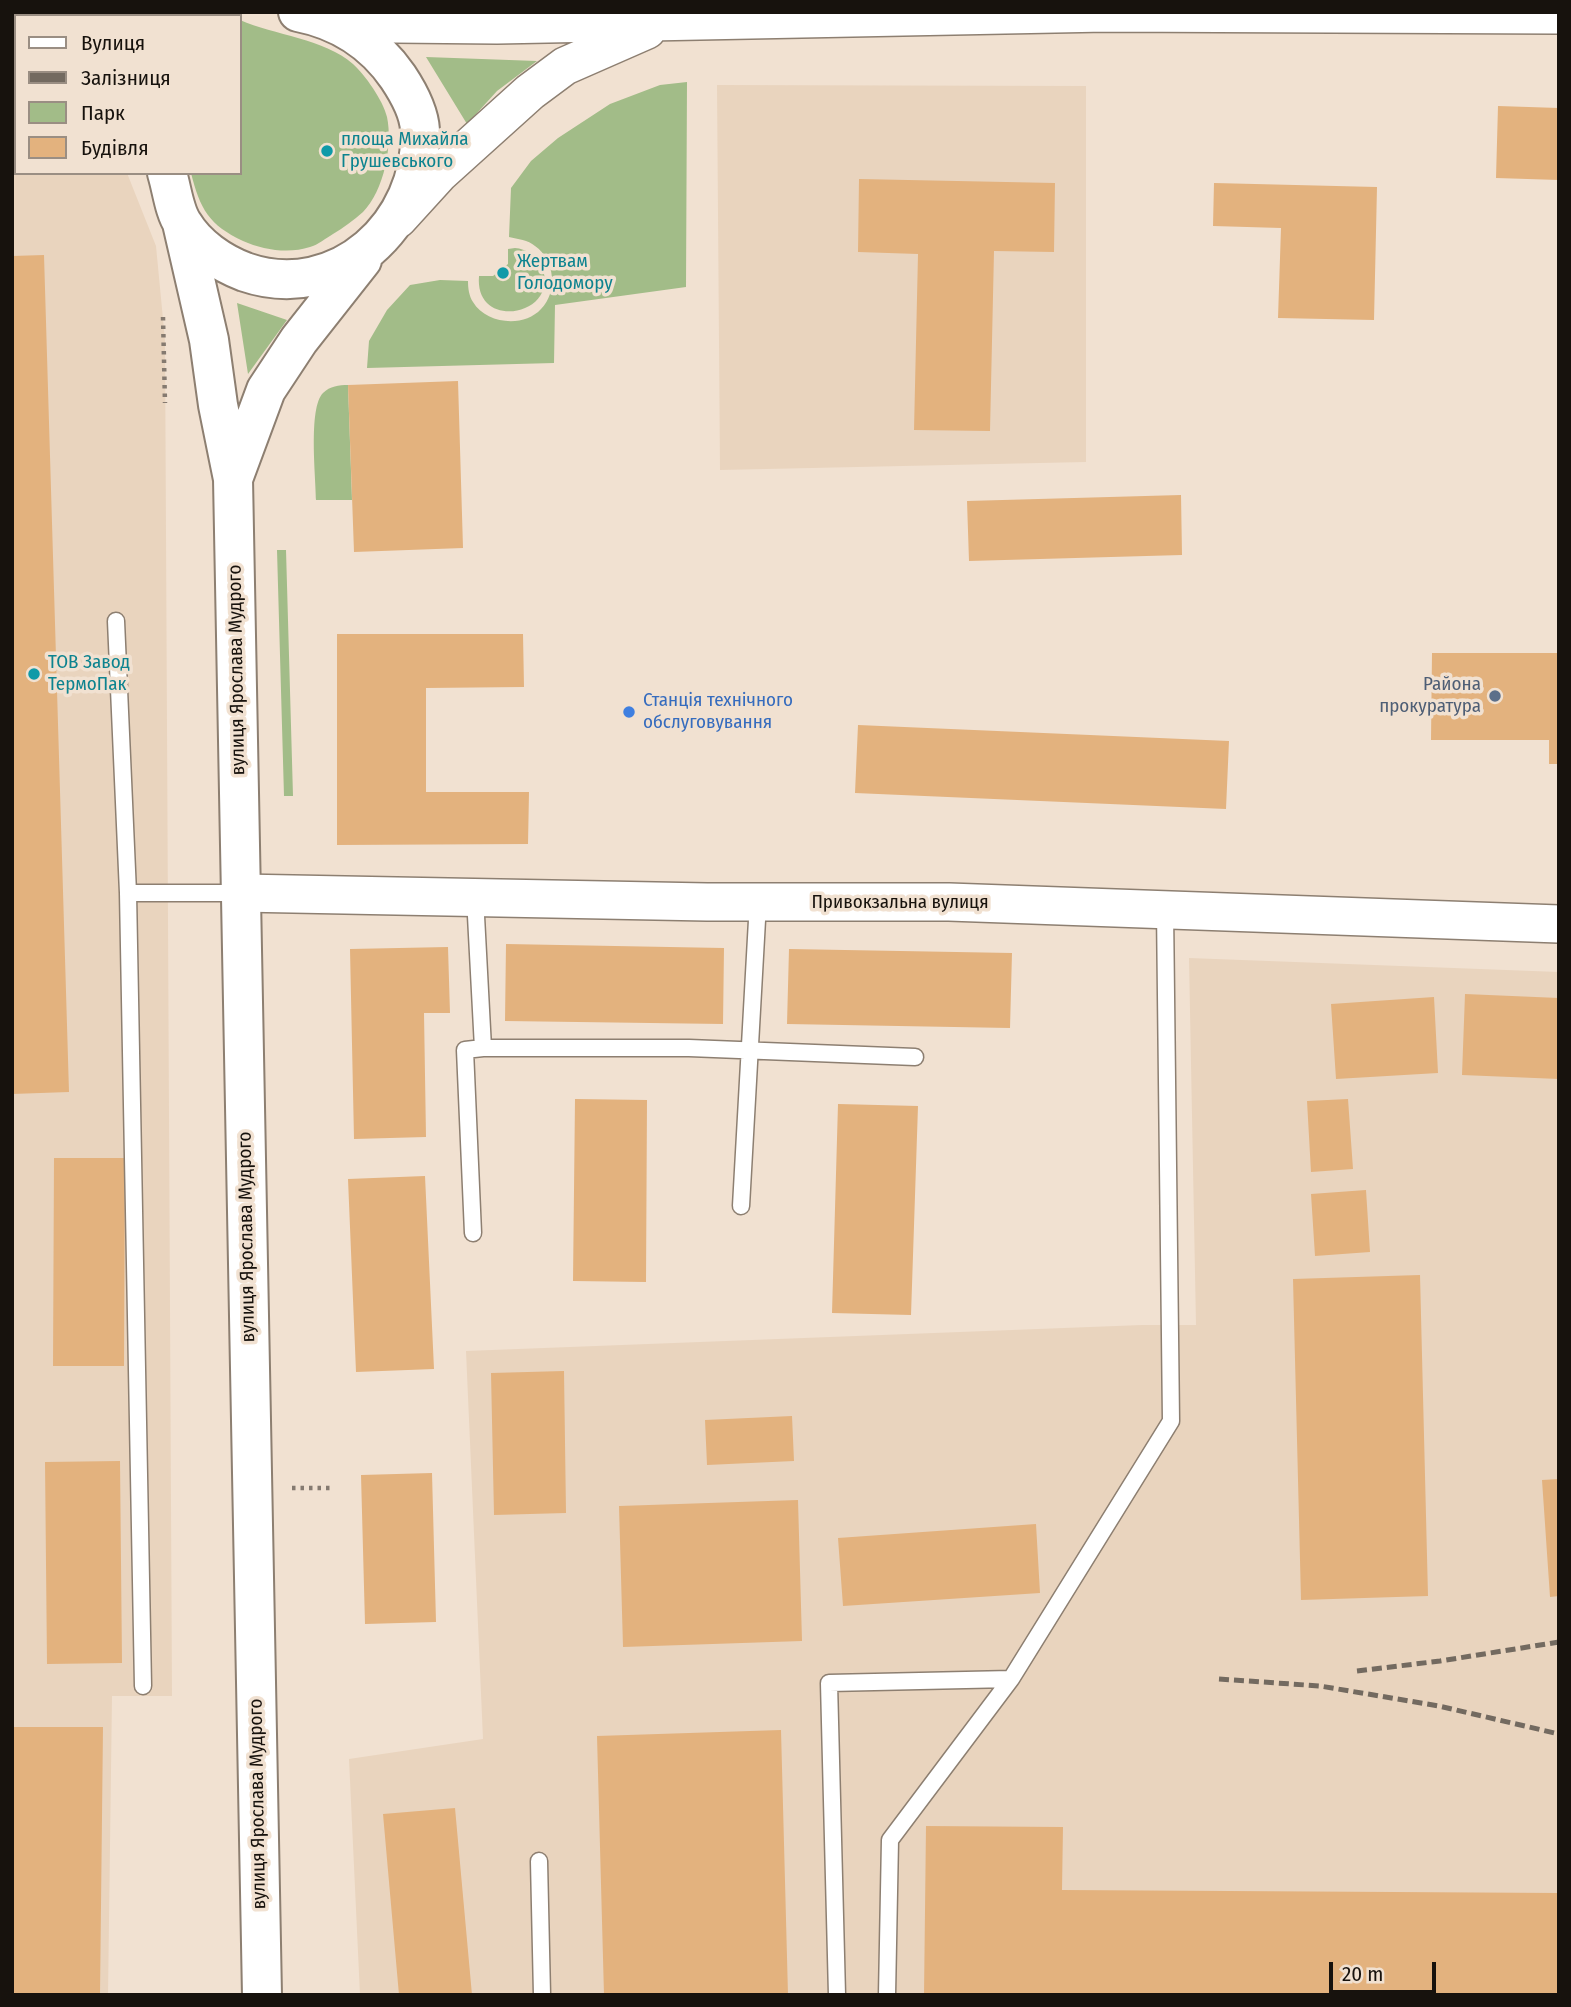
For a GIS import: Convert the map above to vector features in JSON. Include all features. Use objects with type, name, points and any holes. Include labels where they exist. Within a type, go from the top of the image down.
[{"type":"main road","points":[[168,175],[182,223],[203,248],[231,267],[262,278],[295,280],[328,273],[358,258],[390,228],[418,170],[420,128],[409,94],[387,61],[364,40],[308,14]]},
{"type":"main road","name":"вулиця Ярослава Мудрого","points":[[182,223],[209,340],[218,405],[233,479],[262,1995]]},
{"type":"main road","name":"вулиця Ярослава Мудрого","points":[[233,479],[266,390],[329,300],[390,228]]},
{"type":"street","points":[[308,14],[394,24],[662,23],[1106,13],[1559,15]]},
{"type":"street","points":[[390,228],[439,174],[530,92],[565,66],[662,23]]},
{"type":"street","name":"Привокзальна вулиця","points":[[241,893],[758,902],[948,902],[1559,925]]},
{"type":"lane","points":[[116,621],[128,892],[143,1686]]},
{"type":"lane","points":[[128,892],[241,893]]},
{"type":"lane","points":[[475,897],[483,1048]]},
{"type":"lane","points":[[741,1206],[758,902]]},
{"type":"lane","points":[[887,1995],[890,1840],[1011,1679],[1171,1421],[1165,910]]},
{"type":"lane","points":[[473,1233],[465,1049],[689,1048],[915,1057]]},
{"type":"lane","points":[[837,1995],[829,1682],[1011,1679]]},
{"type":"lane","points":[[539,1861],[542,1995]]},
{"type":"path","points":[[165,340],[165,403]]},
{"type":"path","points":[[292,1488],[333,1488]]},
{"type":"shaded area","points":[[14,76],[14,175],[128,175],[156,246],[165,340],[172,1696],[112,1696],[108,1995],[12,1995]]},
{"type":"shaded area","points":[[717,85],[1086,86],[1086,462],[720,470]]},
{"type":"shaded area","points":[[1189,958],[1559,972],[1559,1995],[360,1995],[349,1759],[483,1739],[466,1351],[1196,1325]]},
{"type":"green space","points":[[12,12],[228,14],[14,14],[12,19]]},
{"type":"green space","name":"площа Михайла Грушевського","points":[[242,21],[314,43],[342,56],[368,81],[382,103],[387,117],[389,141],[385,167],[376,192],[363,212],[310,247],[285,251],[267,249],[231,235],[208,215],[191,175],[242,175]]},
{"type":"green space","points":[[426,57],[537,61],[497,91],[467,124]]},
{"type":"green space","points":[[687,82],[686,287],[555,305],[554,363],[367,368],[369,341],[387,310],[410,285],[440,280],[468,281],[471,297],[479,309],[496,319],[506,321],[525,319],[541,309],[550,294],[552,276],[542,252],[526,241],[509,237],[511,188],[531,161],[558,138],[610,104],[660,85]]},
{"type":"green space","points":[[508,249],[527,251],[536,258],[541,265],[545,282],[540,296],[530,305],[517,311],[502,311],[490,305],[481,294],[479,276],[493,276],[508,264]]},
{"type":"green space","points":[[237,303],[287,320],[248,374]]},
{"type":"green space","points":[[348,385],[352,500],[316,500],[314,428],[318,401],[329,389]]},
{"type":"green space","points":[[277,550],[286,550],[293,796],[284,796]]},
{"type":"building","points":[[1498,106],[1559,108],[1559,180],[1496,178]]},
{"type":"building","points":[[859,179],[1055,183],[1054,252],[994,251],[990,431],[914,430],[918,254],[858,252]]},
{"type":"building","points":[[1214,183],[1377,187],[1374,320],[1278,318],[1281,228],[1213,226]]},
{"type":"building","name":"ТОВ Завод ТермоПак","points":[[44,255],[69,1092],[12,1094],[12,256]]},
{"type":"building","points":[[458,381],[463,548],[354,552],[348,385]]},
{"type":"building","points":[[1181,495],[1182,555],[969,561],[967,501]]},
{"type":"building","points":[[337,634],[523,634],[524,687],[426,688],[426,792],[529,792],[528,844],[337,845]]},
{"type":"building","name":"Района прокуратура","points":[[1432,653],[1559,653],[1559,764],[1549,764],[1549,740],[1431,740]]},
{"type":"building","points":[[858,725],[1229,741],[1226,809],[855,793]]},
{"type":"building","points":[[506,944],[724,948],[723,1024],[505,1021]]},
{"type":"building","points":[[448,947],[450,1013],[424,1013],[426,1137],[354,1139],[350,949]]},
{"type":"building","points":[[789,949],[1012,953],[1010,1028],[787,1024]]},
{"type":"building","points":[[1465,994],[1559,998],[1559,1079],[1462,1075]]},
{"type":"building","points":[[1434,997],[1438,1073],[1336,1079],[1331,1004]]},
{"type":"building","points":[[575,1099],[647,1100],[646,1282],[573,1281]]},
{"type":"building","points":[[1348,1099],[1353,1169],[1311,1172],[1307,1101]]},
{"type":"building","points":[[838,1104],[918,1106],[911,1315],[832,1313]]},
{"type":"building","points":[[54,1158],[125,1158],[124,1366],[53,1366]]},
{"type":"building","points":[[425,1176],[434,1369],[356,1372],[348,1179]]},
{"type":"building","points":[[1366,1190],[1370,1252],[1315,1256],[1311,1194]]},
{"type":"building","points":[[1420,1275],[1428,1596],[1301,1600],[1293,1279]]},
{"type":"building","points":[[564,1371],[566,1513],[494,1515],[491,1373]]},
{"type":"building","points":[[792,1416],[794,1461],[707,1465],[705,1420]]},
{"type":"building","points":[[120,1461],[122,1663],[47,1664],[45,1462]]},
{"type":"building","points":[[432,1473],[436,1622],[365,1624],[361,1475]]},
{"type":"building","points":[[1559,1479],[1559,1596],[1550,1597],[1542,1480]]},
{"type":"building","points":[[798,1500],[802,1641],[623,1647],[619,1506]]},
{"type":"building","points":[[1036,1524],[1040,1593],[843,1606],[838,1538]]},
{"type":"building","points":[[12,1727],[103,1727],[100,1995],[12,1995]]},
{"type":"building","points":[[781,1730],[788,1995],[604,1995],[597,1736]]},
{"type":"building","points":[[455,1808],[472,1995],[399,1995],[383,1814]]},
{"type":"building","points":[[926,1826],[1063,1827],[1062,1890],[1559,1893],[1559,1995],[924,1995]]},
{"type":"railway","points":[[1357,1671],[1559,1642]]},
{"type":"railway","points":[[1219,1679],[1320,1686],[1439,1706],[1559,1734]]},
{"type":"place","name":"площа Михайла Грушевського","points":[[327,151]]},
{"type":"place","name":"Жертвам Голодомору","points":[[503,273]]},
{"type":"place","name":"ТОВ Завод ТермоПак","points":[[34,674]]},
{"type":"place","name":"Района прокуратура","points":[[1495,696]]},
{"type":"place","name":"Станція технічного обслуговування","points":[[629,712]]}]
